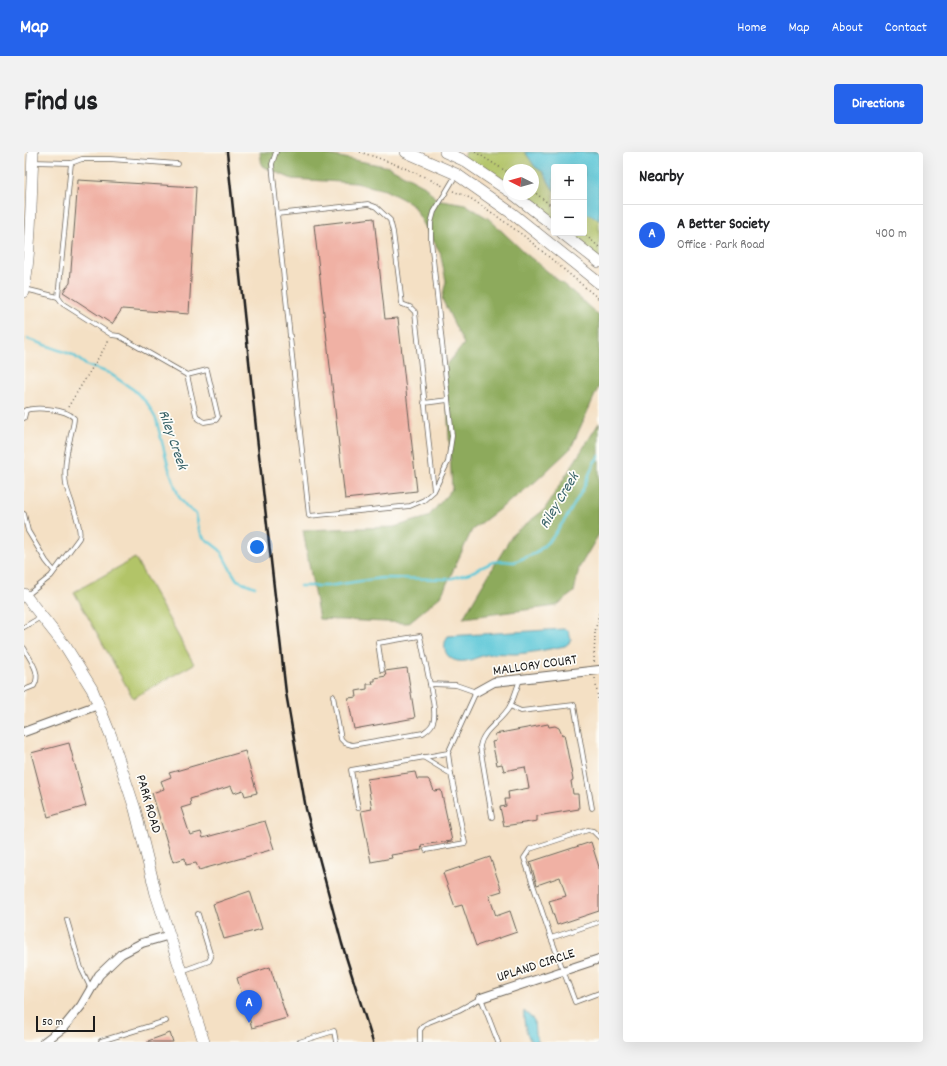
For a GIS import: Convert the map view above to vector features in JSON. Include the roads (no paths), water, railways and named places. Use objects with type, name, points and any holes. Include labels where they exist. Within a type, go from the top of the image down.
[{"type":"street","points":[[406,152],[456,174],[513,214],[599,283]]},
{"type":"street","points":[[445,152],[464,156],[503,186]]},
{"type":"street","points":[[456,174],[464,156]]},
{"type":"street","points":[[24,290],[29,240],[33,157]]},
{"type":"street","points":[[521,200],[551,224]]},
{"type":"street","points":[[566,236],[599,262]]},
{"type":"street","name":"PARK ROAD","points":[[25,595],[66,647],[92,689],[135,808],[156,894],[204,1042]]},
{"type":"street","name":"MALLORY COURT","points":[[476,692],[494,682],[597,670]]},
{"type":"street","points":[[24,732],[98,705]]},
{"type":"street","points":[[44,1042],[63,1028],[80,1006],[99,975],[122,954],[142,943],[170,935]]},
{"type":"street","name":"UPLAND CIRCLE","points":[[481,998],[599,960]]},
{"type":"lane","points":[[276,152],[272,164],[309,516],[410,506],[424,500],[434,491],[448,462],[452,436],[431,240],[431,223],[434,212],[456,174]]},
{"type":"lane","points":[[33,157],[71,163],[82,159],[110,159],[178,164]]},
{"type":"lane","points":[[71,163],[58,297],[63,304],[112,335],[119,336],[187,375],[207,370],[218,417],[216,420],[204,422],[196,416],[187,375]]},
{"type":"lane","points":[[277,214],[368,204],[376,207],[390,220],[394,232],[402,304],[410,307],[415,312],[434,491]]},
{"type":"lane","points":[[24,290],[58,297]]},
{"type":"lane","points":[[424,403],[448,400]]},
{"type":"lane","points":[[24,418],[25,410],[38,408],[64,412],[74,418],[66,456],[65,473],[70,500],[80,529],[79,538],[51,576],[25,595]]},
{"type":"lane","points":[[24,514],[28,531],[54,571]]},
{"type":"lane","points":[[24,627],[41,617]]},
{"type":"lane","points":[[333,696],[340,739],[345,744],[352,746],[423,733],[430,728],[434,716],[430,684],[420,636],[378,642],[382,670]]},
{"type":"lane","points":[[24,648],[37,673],[37,680],[34,686],[24,690]]},
{"type":"lane","points":[[492,818],[480,746],[481,739],[487,731],[500,720],[510,706],[520,679]]},
{"type":"lane","points":[[426,850],[465,843],[448,753],[476,692],[456,685],[430,684]]},
{"type":"lane","points":[[510,706],[521,711],[574,705],[592,808]]},
{"type":"lane","points":[[358,808],[351,770],[448,753]]},
{"type":"lane","points":[[423,757],[451,774]]},
{"type":"lane","points":[[599,837],[594,831],[588,830],[530,849],[524,858],[551,938],[575,1002],[599,993]]},
{"type":"lane","points":[[181,971],[209,961],[211,957],[198,914]]},
{"type":"lane","points":[[67,920],[80,968],[91,989]]},
{"type":"lane","points":[[551,938],[599,922]]},
{"type":"lane","points":[[420,1042],[420,1030],[424,1025],[459,1010],[481,998],[498,1042]]},
{"type":"lane","points":[[101,1041],[166,1021]]},
{"type":"lane","points":[[299,1042],[334,1031],[336,1042]]},
{"type":"water","points":[[525,152],[599,152],[599,221],[595,217],[587,213],[587,164],[551,164],[551,186],[543,172],[539,170],[539,164],[533,164]]},
{"type":"water","points":[[563,629],[568,630],[571,639],[569,643],[565,646],[534,652],[491,654],[470,660],[458,661],[447,655],[445,648],[448,636]]},
{"type":"water","points":[[524,1011],[534,1020],[535,1034],[539,1042],[531,1042],[525,1027]]},
{"type":"waterway","name":"Riley Creek","points":[[28,339],[73,355],[86,365],[109,373],[134,390],[147,403],[156,419],[169,469],[179,497],[187,507],[196,514],[199,529],[203,537],[220,550],[237,580],[255,587]]},
{"type":"waterway","name":"Riley Creek","points":[[300,586],[328,586],[381,578],[449,579],[470,573],[493,562],[514,562],[536,553],[552,538],[568,515],[599,456]]},
{"type":"railway","points":[[227,152],[286,693],[306,809],[342,944],[373,1042]]},
{"type":"place","name":"A Better Society","points":[[249,1023]]}]
